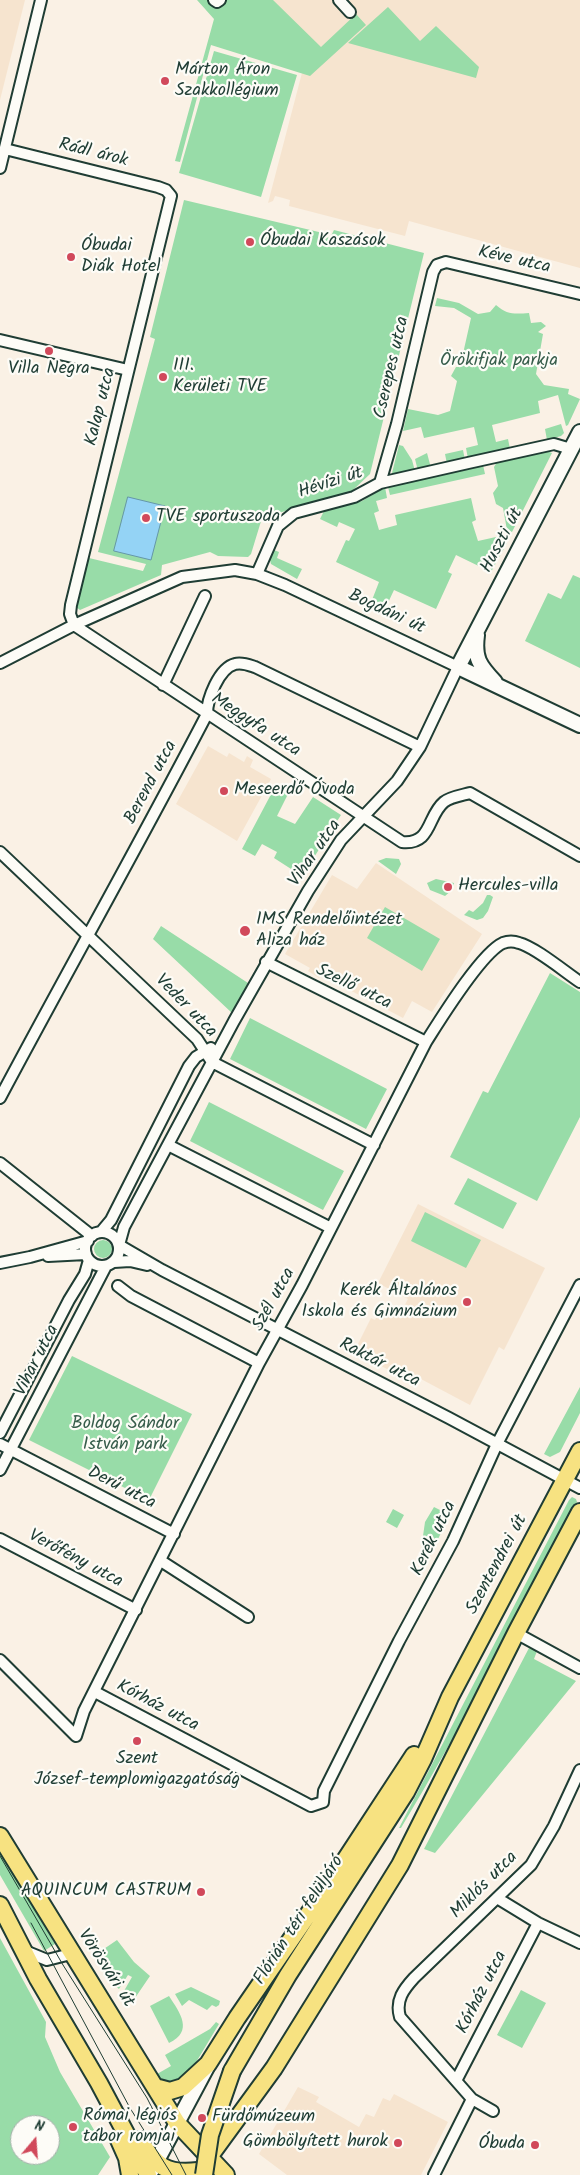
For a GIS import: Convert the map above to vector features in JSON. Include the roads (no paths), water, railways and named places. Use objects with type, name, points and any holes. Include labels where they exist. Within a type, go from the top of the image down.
[{"type":"main road","name":"Szentendrei út","points":[[450,1697],[580,1450]]},
{"type":"main road","points":[[209,2156],[274,2068],[400,1865],[516,1633],[580,1512]]},
{"type":"main road","name":"Flórián téri felüljáró","points":[[198,2174],[216,2113],[241,2054],[288,1975],[386,1826],[423,1759],[450,1697]]},
{"type":"main road","points":[[154,2087],[170,2091],[183,2087],[208,2064],[398,1780],[450,1697]]},
{"type":"main road","name":"Vörösvári út","points":[[0,1836],[178,2123],[226,2175]]},
{"type":"main road","points":[[0,1905],[110,2104],[151,2171],[198,2174]]},
{"type":"main road","points":[[110,2104],[113,2127],[127,2158],[130,2175]]},
{"type":"street","points":[[0,168],[41,0]]},
{"type":"street","points":[[338,0],[350,12]]},
{"type":"street","name":"Rádl árok","points":[[5,150],[166,190],[171,196]]},
{"type":"street","name":"Kalap utca","points":[[74,626],[70,614],[71,605],[171,196]]},
{"type":"street","name":"Kéve utca","points":[[441,263],[446,262],[580,294]]},
{"type":"street","name":"Cserepes utca","points":[[380,483],[397,424],[433,272],[441,263]]},
{"type":"street","points":[[0,340],[128,370]]},
{"type":"street","name":"Huszti út","points":[[458,667],[580,432]]},
{"type":"street","name":"Hévízi út","points":[[256,574],[278,526],[288,516],[354,498],[380,483],[554,444],[571,449]]},
{"type":"street","points":[[0,663],[74,626],[182,577],[235,570],[256,574]]},
{"type":"street","name":"Bogdáni út","points":[[256,574],[285,585],[580,725]]},
{"type":"street","points":[[163,686],[206,596]]},
{"type":"street","name":"Meggyfa utca","points":[[74,626],[402,842],[412,843],[421,838],[444,802],[470,793],[580,856]]},
{"type":"street","name":"Bogdáni út","points":[[478,629],[475,649],[477,659],[500,687]]},
{"type":"street","name":"Berend utca","points":[[0,1098],[207,714],[207,706],[223,673],[234,664],[242,663],[255,667],[420,747]]},
{"type":"street","name":"Vihar utca","points":[[119,1245],[124,1227],[266,962],[341,840],[365,817],[397,781],[420,747],[458,667]]},
{"type":"street","name":"Veder utca","points":[[0,852],[196,1039],[212,1062],[374,1145]]},
{"type":"street","name":"Szél utca","points":[[95,1692],[259,1362],[331,1228],[426,1042],[450,1003],[485,958],[497,947],[508,942],[525,945],[580,982]]},
{"type":"street","name":"Szellő utca","points":[[266,962],[426,1042]]},
{"type":"street","points":[[88,1257],[94,1236],[111,1220],[189,1066],[196,1057],[223,1041]]},
{"type":"street","points":[[168,1145],[331,1228]]},
{"type":"street","points":[[0,1163],[94,1236]]},
{"type":"street","points":[[0,1263],[30,1257],[94,1236],[109,1234],[115,1238],[119,1245],[119,1254],[110,1264],[97,1266],[88,1257],[30,1257]]},
{"type":"street","name":"Raktár utca","points":[[119,1245],[162,1270],[580,1488]]},
{"type":"street","name":"Vihar utca","points":[[0,1433],[85,1274],[88,1257]]},
{"type":"street","name":"Raktár utca","points":[[110,1264],[139,1262],[162,1270]]},
{"type":"street","name":"Vihar utca","points":[[0,1470],[110,1264]]},
{"type":"street","name":"Kerék utca","points":[[317,1805],[323,1802],[324,1791],[399,1641],[454,1541],[497,1444],[580,1285]]},
{"type":"street","points":[[118,1286],[131,1296],[259,1362]]},
{"type":"street","name":"Derű utca","points":[[0,1444],[10,1451],[174,1534]]},
{"type":"street","name":"Verőfény utca","points":[[0,1539],[136,1610]]},
{"type":"street","points":[[161,1561],[248,1617]]},
{"type":"street","points":[[516,1633],[580,1668]]},
{"type":"street","name":"Kórház utca","points":[[0,1660],[76,1736],[81,1718],[95,1692],[311,1806],[317,1805]]},
{"type":"street","name":"Miklós utca","points":[[456,2079],[400,2017],[398,2011],[403,1990],[531,1865],[554,1826],[580,1770]]},
{"type":"street","points":[[497,1898],[538,1923],[580,1943]]},
{"type":"street","name":"Kórház utca","points":[[456,2079],[538,1923]]},
{"type":"street","points":[[24,1951],[47,1960],[72,1954]]},
{"type":"street","points":[[151,2171],[208,2064]]},
{"type":"street","points":[[456,2079],[472,2099],[493,2112]]},
{"type":"street","points":[[434,2175],[472,2099]]},
{"type":"street","points":[[198,2174],[209,2156]]},
{"type":"water","name":"TVE sportuszoda","points":[[128,497],[165,506],[151,560],[114,551]]},
{"type":"tram line","points":[[0,1856],[63,1965],[147,2098],[186,2175]]},
{"type":"tram line","points":[[31,1923],[130,2108],[172,2175]]},
{"type":"place","name":"Márton Áron Szakkollégium","points":[[165,81]]},
{"type":"place","name":"Óbudai Kaszások","points":[[250,242]]},
{"type":"place","name":"Óbudai Diák Hotel","points":[[71,257]]},
{"type":"place","name":"Villa Negra","points":[[49,351]]},
{"type":"place","name":"III. Kerületi TVE","points":[[163,377]]},
{"type":"place","name":"TVE sportuszoda","points":[[146,518]]},
{"type":"place","name":"Meseerdő Óvoda","points":[[224,791]]},
{"type":"place","name":"Hercules-villa","points":[[448,887]]},
{"type":"place","name":"IMS Rendelőintézet Aliza ház","points":[[245,931]]},
{"type":"place","name":"Kerék Általános Iskola és Gimnázium","points":[[467,1302]]},
{"type":"place","name":"Szent József-templomigazgatóság","points":[[137,1741]]},
{"type":"place","name":"AQUINCUM CASTRUM","points":[[201,1892]]},
{"type":"place","name":"Fürdőmúzeum","points":[[202,2118]]},
{"type":"place","name":"Római légiós tábor romjai","points":[[73,2127]]},
{"type":"place","name":"Gömbölyített hurok","points":[[398,2143]]},
{"type":"place","name":"Óbuda","points":[[535,2145]]},
{"type":"park label","name":"Örökifjak parkja","points":[[499,362]]},
{"type":"park label","name":"Boldog Sándor István park","points":[[125,1435]]}]
